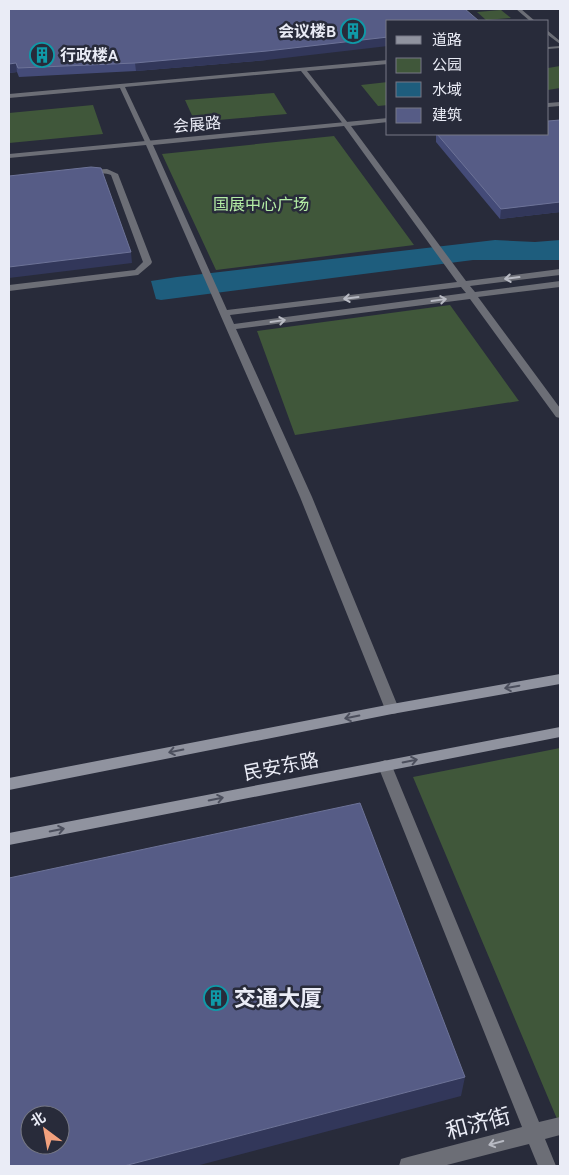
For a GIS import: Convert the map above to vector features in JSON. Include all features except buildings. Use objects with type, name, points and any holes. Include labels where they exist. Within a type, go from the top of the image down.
[{"type":"main road","name":"民安东路","points":[[9,784],[392,709],[560,679]]},
{"type":"main road","name":"民安东路","points":[[9,839],[560,732]]},
{"type":"street","name":"会展路","points":[[9,156],[386,120]]},
{"type":"street","points":[[346,124],[560,415]]},
{"type":"street","points":[[148,142],[306,497],[392,709]]},
{"type":"street","points":[[9,288],[138,272],[148,262],[114,174],[107,171],[81,172]]},
{"type":"street","points":[[223,313],[560,272]]},
{"type":"street","points":[[230,327],[560,284]]},
{"type":"street","points":[[385,766],[546,1166]]},
{"type":"street","name":"和济街","points":[[408,1166],[560,1126]]},
{"type":"lane","points":[[518,9],[532,20]]},
{"type":"lane","points":[[549,34],[560,45]]},
{"type":"lane","points":[[9,96],[386,62]]},
{"type":"lane","points":[[303,70],[346,124]]},
{"type":"lane","points":[[122,87],[148,142]]},
{"type":"green space","points":[[501,10],[511,18],[486,20],[477,12]]},
{"type":"green space","points":[[560,66],[560,88],[549,90],[549,68]]},
{"type":"green space","points":[[386,82],[386,105],[378,106],[361,85]]},
{"type":"green space","points":[[274,93],[287,114],[195,122],[185,100]]},
{"type":"green space","points":[[93,105],[103,134],[9,143],[9,113]]},
{"type":"green space","name":"国展中心广场","points":[[334,136],[414,245],[216,270],[162,154]]},
{"type":"green space","points":[[450,305],[519,401],[295,435],[257,331]]},
{"type":"green space","points":[[560,748],[560,1126],[413,777]]},
{"type":"water","points":[[495,240],[535,242],[560,240],[560,260],[473,260],[161,300],[156,299],[151,281],[177,277]]},
{"type":"place","name":"会议楼B","points":[[353,31]]},
{"type":"place","name":"行政楼A","points":[[42,55]]},
{"type":"place","name":"交通大厦","points":[[216,998]]}]
